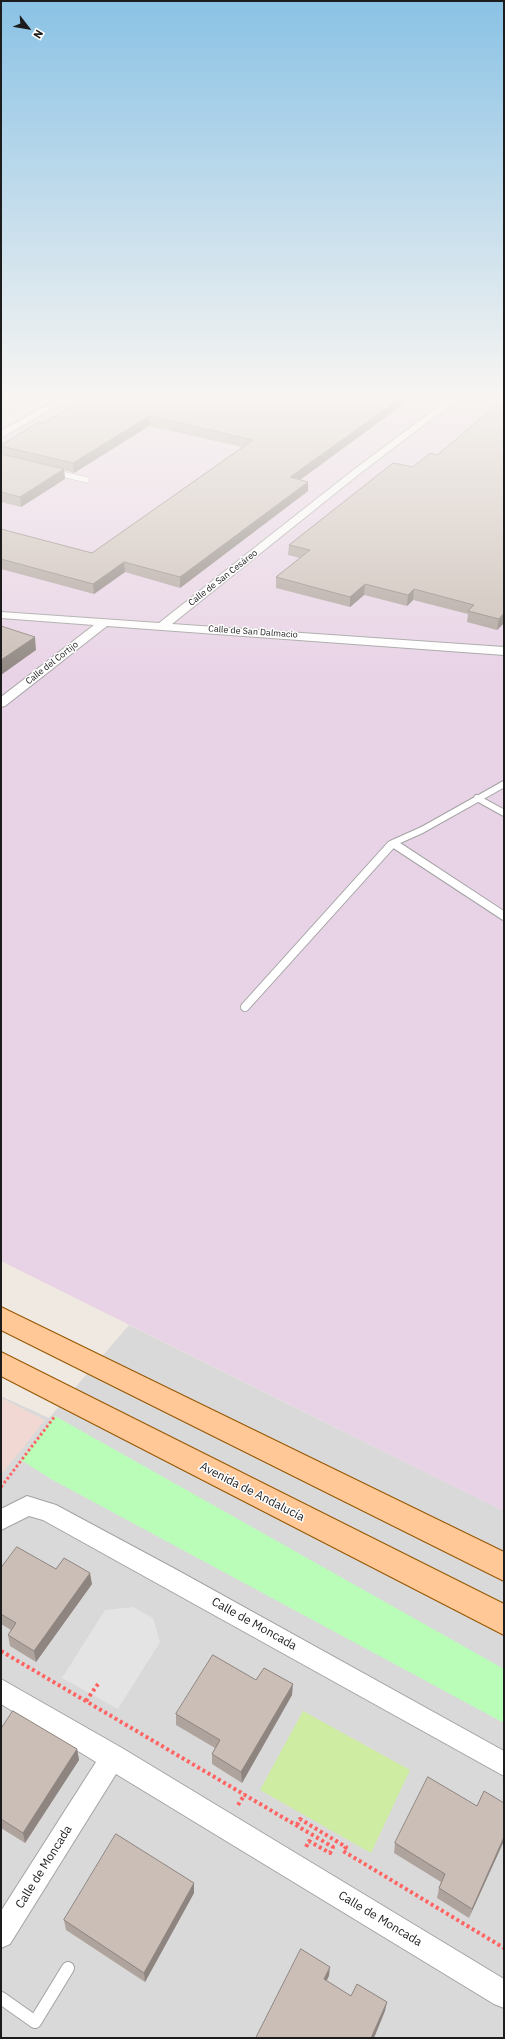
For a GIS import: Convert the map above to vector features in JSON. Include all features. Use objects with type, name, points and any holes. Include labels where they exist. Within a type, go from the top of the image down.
[{"type":"main road","points":[[1,1318],[504,1568]]},
{"type":"main road","name":"Avenida de Andalucía","points":[[1,1363],[504,1620]]},
{"type":"street","name":"Calle de San Cesáreo","points":[[162,626],[330,493]]},
{"type":"street","name":"Calle de San Dalmacio","points":[[1,615],[504,651]]},
{"type":"street","name":"Calle del Cortijo","points":[[1,702],[104,622]]},
{"type":"street","name":"Calle de Moncada","points":[[1,1520],[27,1506],[48,1512],[169,1577],[504,1764]]},
{"type":"street","name":"Calle de Moncada","points":[[1,1691],[113,1757],[504,1994]]},
{"type":"street","name":"Calle de Moncada","points":[[1,1935],[113,1757]]},
{"type":"lane","points":[[245,1007],[393,843],[422,830],[504,784]]},
{"type":"lane","points":[[477,798],[504,813]]},
{"type":"lane","points":[[393,843],[504,916]]},
{"type":"lane","points":[[1,1998],[34,2022],[68,1968]]},
{"type":"path","points":[[1,1487],[55,1416]]},
{"type":"path","points":[[1,1651],[333,1846],[330,1853],[310,1841],[305,1850]]},
{"type":"path","points":[[86,1701],[98,1684]]},
{"type":"path","points":[[237,1807],[245,1794]]},
{"type":"path","points":[[297,1825],[300,1819],[346,1847],[344,1851],[504,1948]]},
{"type":"shaded area","points":[[1,493],[504,493],[504,1511],[1,1261]]},
{"type":"shaded area","points":[[129,1325],[504,1511],[504,2038],[1,2038],[1,1396],[49,1418]]},
{"type":"shaded area","points":[[1,1398],[45,1420],[1,1475]]},
{"type":"shaded area","points":[[133,1607],[153,1618],[160,1642],[118,1709],[62,1678],[105,1610]]},
{"type":"green space","points":[[55,1416],[504,1669],[504,1723],[51,1479],[21,1460]]},
{"type":"green space","points":[[303,1711],[410,1770],[371,1853],[260,1790]]},
{"type":"building","points":[[5,493],[26,493],[20,497]]},
{"type":"building","points":[[177,493],[293,493],[180,577],[124,562],[93,584],[1,559],[1,529],[92,553]]},
{"type":"building","points":[[355,493],[504,493],[504,613],[499,619],[468,611],[474,605],[414,589],[408,595],[365,584],[350,597],[276,577],[310,550],[289,545]]},
{"type":"building","points":[[1,626],[35,637],[1,660]]},
{"type":"building","points":[[17,1547],[56,1569],[64,1558],[90,1573],[34,1651],[8,1635],[16,1623],[1,1614],[1,1568]]},
{"type":"building","points":[[213,1655],[256,1680],[264,1668],[293,1684],[241,1772],[212,1754],[220,1740],[176,1714]]},
{"type":"building","points":[[13,1711],[77,1749],[23,1833],[1,1819],[1,1729]]},
{"type":"building","points":[[428,1777],[477,1806],[484,1791],[504,1803],[504,1837],[472,1909],[439,1888],[445,1874],[395,1843]]},
{"type":"building","points":[[116,1834],[194,1883],[144,1973],[64,1920]]},
{"type":"building","points":[[301,1949],[330,1967],[324,1979],[351,1996],[357,1984],[387,2002],[371,2038],[256,2038]]}]
